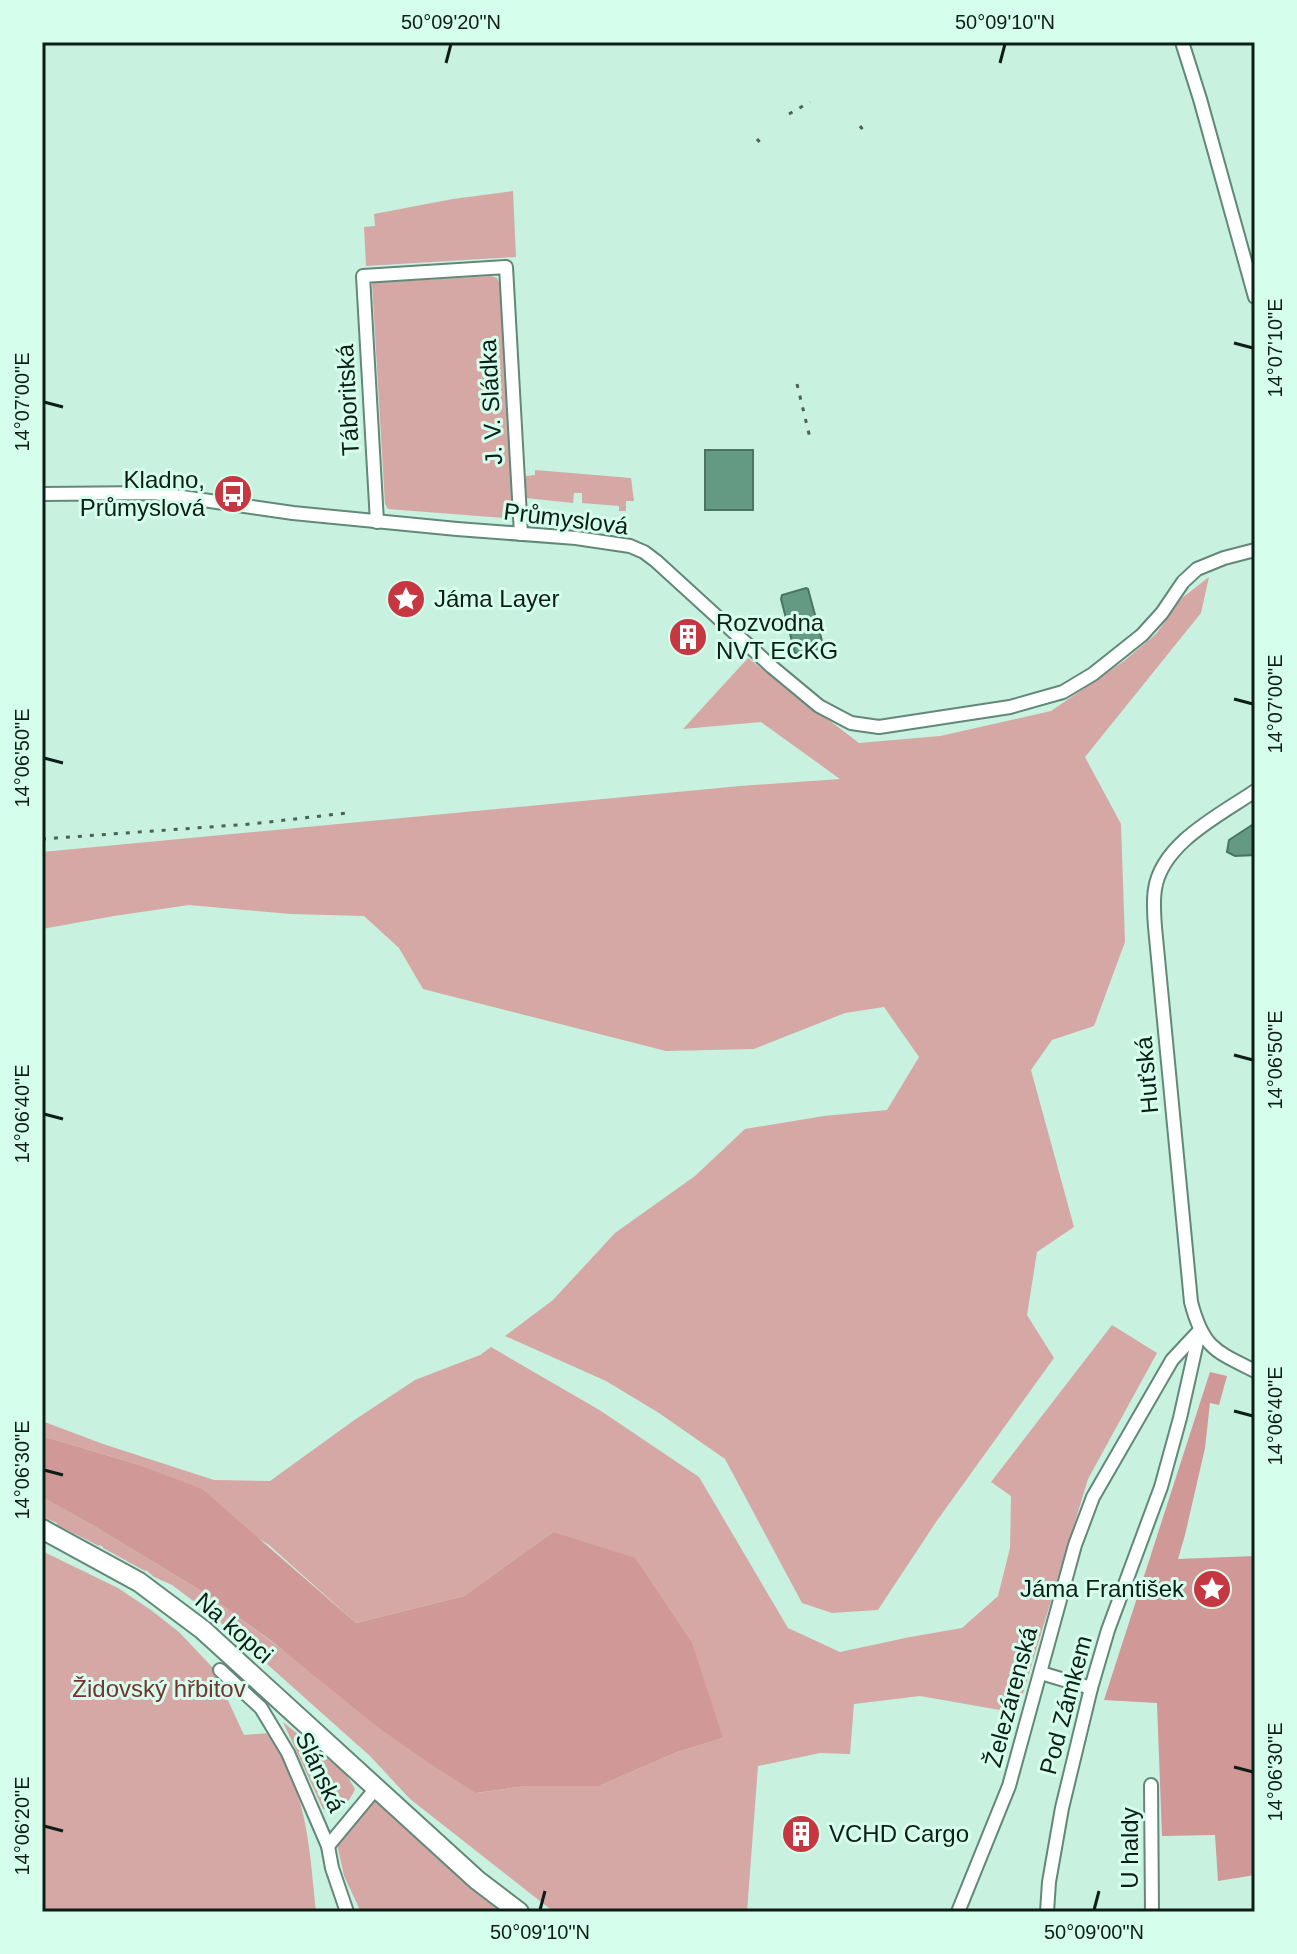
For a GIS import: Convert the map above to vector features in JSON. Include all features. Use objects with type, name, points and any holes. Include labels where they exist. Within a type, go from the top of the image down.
[{"type":"main road","name":"Na kopci","points":[[42,1529],[139,1582],[203,1630],[377,1787]]},
{"type":"main road","name":"Slánská","points":[[377,1787],[477,1880],[519,1912]]},
{"type":"street","points":[[1182,42],[1255,297]]},
{"type":"street","name":"Táboritská","points":[[377,522],[363,276],[506,267]]},
{"type":"street","name":"J. V. Sládka","points":[[506,267],[521,534]]},
{"type":"street","name":"Průmyslová","points":[[42,494],[154,493],[293,513],[615,543],[644,552],[656,561],[810,699],[842,720],[870,727],[1010,707],[1063,692],[1093,674],[1142,635],[1183,582],[1197,569],[1255,550]]},
{"type":"street","name":"Huťská","points":[[1200,1330],[1189,1287],[1155,927],[1155,889],[1161,868],[1179,845],[1255,791]]},
{"type":"street","points":[[1200,1330],[1206,1342],[1218,1352],[1255,1371]]},
{"type":"street","name":"Železárenská","points":[[958,1912],[1009,1786],[1075,1545],[1093,1497],[1172,1360],[1200,1330]]},
{"type":"street","name":"Pod Zámkem","points":[[1047,1912],[1062,1808],[1091,1688],[1108,1630],[1161,1487],[1200,1330]]},
{"type":"street","name":"Slánská","points":[[220,1670],[261,1708],[288,1753],[328,1846],[347,1912]]},
{"type":"street","points":[[1041,1673],[1091,1688]]},
{"type":"street","name":"U haldy","points":[[1151,1785],[1152,1912]]},
{"type":"street","points":[[328,1846],[377,1787]]},
{"type":"green space","points":[[513,191],[516,257],[366,266],[364,227],[375,226],[374,214]]},
{"type":"green space","points":[[497,278],[500,285],[512,514],[504,518],[388,509],[385,504],[372,283]]},
{"type":"green space","points":[[535,470],[631,478],[634,501],[626,501],[626,511],[619,511],[619,506],[582,503],[582,493],[574,493],[573,503],[526,498],[526,476],[535,475]]},
{"type":"green space","points":[[1209,577],[1201,613],[1085,757],[1121,824],[1125,942],[1094,1026],[1052,1040],[1031,1070],[1074,1227],[1037,1252],[1027,1315],[1054,1358],[936,1522],[878,1610],[832,1613],[802,1603],[725,1459],[606,1381],[505,1336],[553,1300],[615,1233],[695,1176],[745,1129],[824,1116],[887,1110],[919,1057],[884,1007],[845,1013],[754,1049],[666,1051],[423,989],[399,948],[364,916],[290,914],[189,905],[42,929],[42,852],[840,779],[761,722],[683,729],[748,658],[859,743],[940,736],[1051,711],[1124,661],[1156,634],[1182,598]]},
{"type":"green space","points":[[1112,1325],[1157,1353],[1088,1479],[1017,1713],[920,1696],[854,1704],[850,1754],[820,1753],[758,1766],[747,1912],[554,1912],[410,1799],[370,1756],[212,1615],[146,1570],[42,1517],[42,1497],[208,1595],[477,1793],[525,1786],[599,1786],[677,1752],[723,1738],[553,1532],[464,1596],[356,1623],[269,1545],[136,1464],[42,1436],[42,1421],[214,1480],[270,1481],[415,1380],[480,1355],[491,1347],[601,1411],[699,1477],[788,1628],[840,1652],[962,1628],[998,1596],[1010,1548],[1011,1496],[991,1482]]},
{"type":"green space","name":"Židovský hřbitov","points":[[42,1551],[118,1588],[180,1633],[213,1668],[244,1735],[270,1733],[287,1766],[300,1802],[316,1912],[42,1912]]},
{"type":"green space","points":[[283,1722],[346,1774],[355,1789],[343,1806],[323,1809]]},
{"type":"green space","points":[[374,1801],[390,1809],[500,1912],[361,1912],[344,1876],[337,1844]]},
{"type":"shaded area","points":[[705,450],[753,450],[753,510],[705,510]]},
{"type":"shaded area","points":[[806,588],[822,648],[799,654],[795,653],[781,599],[782,595]]},
{"type":"shaded area","points":[[1255,823],[1255,855],[1235,856],[1227,852],[1229,840]]},
{"type":"shaded area","points":[[1210,1372],[1227,1376],[1219,1405],[1210,1403],[1205,1448],[1178,1559],[1255,1556],[1255,1875],[1218,1881],[1215,1835],[1162,1836],[1157,1703],[1104,1700]]},
{"type":"shaded area","points":[[42,1436],[136,1464],[202,1489],[356,1623],[464,1596],[553,1532],[635,1558],[692,1643],[723,1738],[677,1752],[599,1786],[525,1786],[476,1793],[379,1728],[274,1643],[208,1595],[42,1497]]},
{"type":"railway","points":[[789,114],[810,102]]},
{"type":"railway","points":[[860,126],[866,134]]},
{"type":"railway","points":[[757,139],[765,148]]},
{"type":"railway","points":[[797,384],[810,438]]},
{"type":"railway","points":[[42,839],[251,824],[347,813]]},
{"type":"place","name":"Kladno, Průmyslová","points":[[233,494]]},
{"type":"place","name":"Jáma Layer","points":[[406,599]]},
{"type":"place","name":"Rozvodna NVT ECKG","points":[[688,637]]},
{"type":"place","name":"Jáma František","points":[[1212,1589]]},
{"type":"place","name":"VCHD Cargo","points":[[801,1834]]}]
